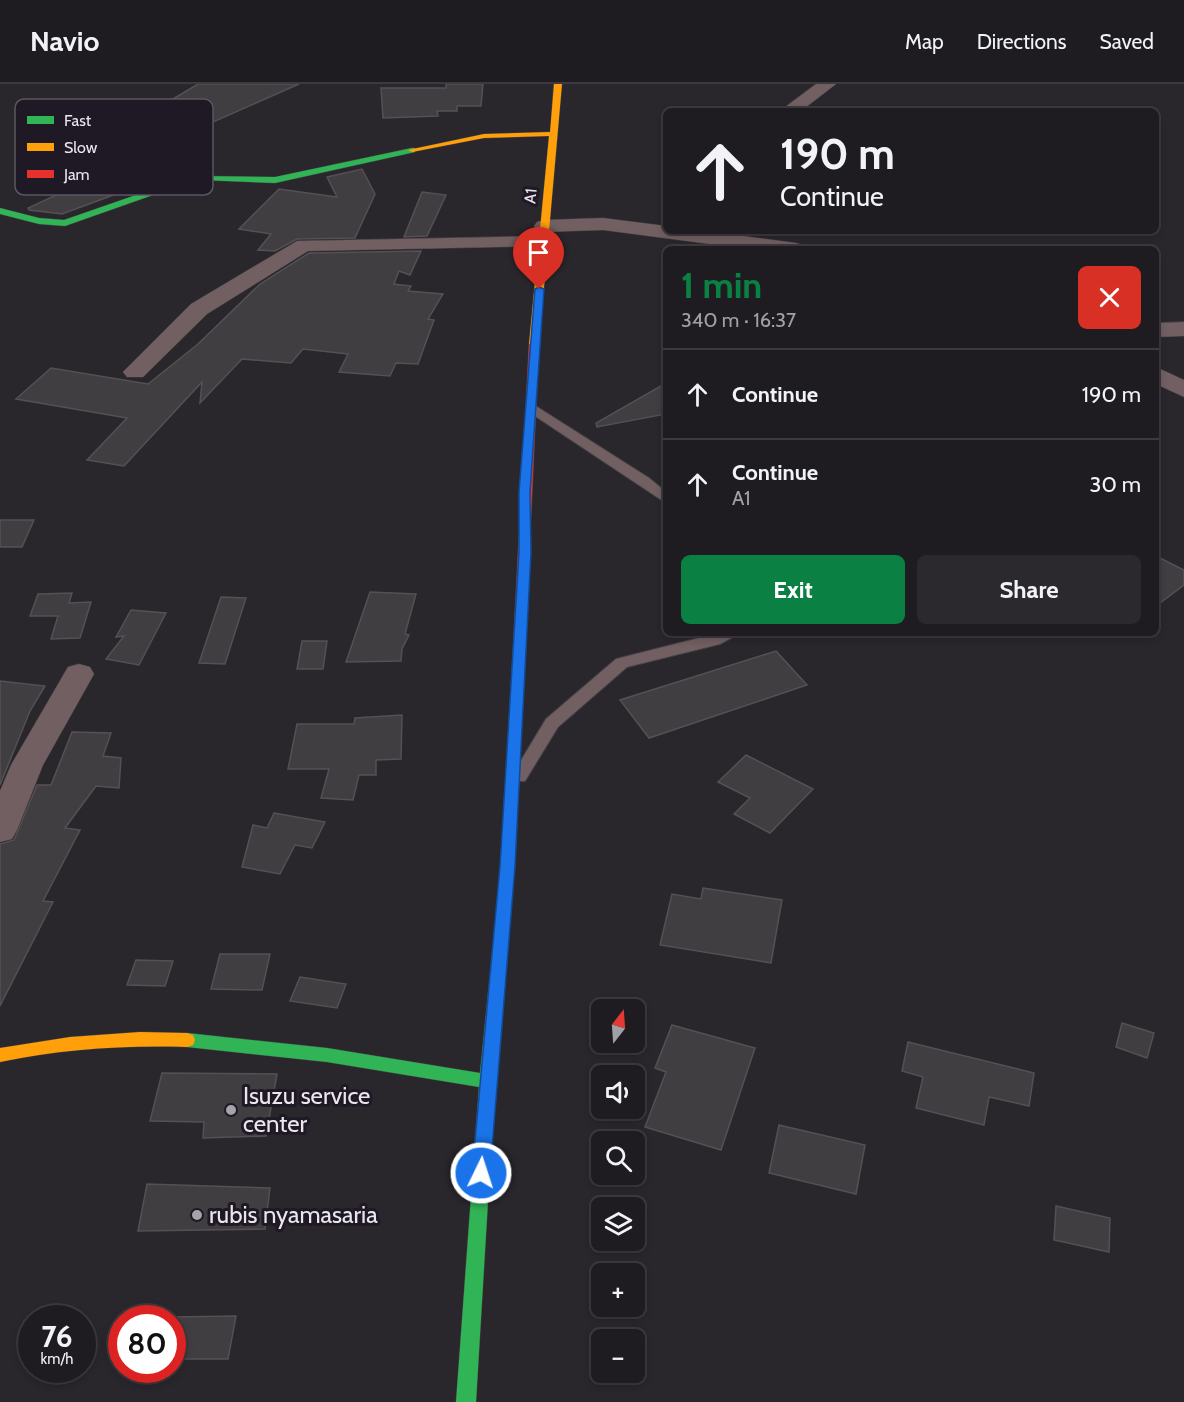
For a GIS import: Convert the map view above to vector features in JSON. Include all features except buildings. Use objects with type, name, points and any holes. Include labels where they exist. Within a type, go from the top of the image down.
[{"type":"main road","name":"A1","points":[[466,1402],[487,1082],[508,866],[525,552],[524,492],[543,234],[558,84]]},
{"type":"main road","points":[[213,178],[274,180],[462,139],[552,134]]},
{"type":"main road","points":[[0,211],[39,221],[65,223],[145,195]]},
{"type":"main road","points":[[0,1055],[57,1043],[165,1039],[250,1045],[487,1082]]},
{"type":"street","points":[[793,108],[827,84]]},
{"type":"street","points":[[135,372],[199,309],[304,245],[543,234],[603,224],[663,229]]},
{"type":"street","points":[[716,234],[761,238],[786,246]]},
{"type":"street","points":[[1159,330],[1184,329]]},
{"type":"street","points":[[1159,376],[1184,390]]},
{"type":"street","points":[[0,830],[27,765],[79,674]]},
{"type":"lane","points":[[531,407],[644,481],[663,497]]},
{"type":"lane","points":[[511,790],[552,723],[622,663],[715,641],[726,636]]},
{"type":"traffic: fast","points":[[213,178],[275,180],[412,150]]},
{"type":"traffic: fast","points":[[0,211],[39,221],[65,223],[145,195]]},
{"type":"traffic: fast","points":[[466,1402],[487,1084],[508,866],[519,648]]},
{"type":"traffic: fast","points":[[187,1040],[327,1055],[487,1081]]},
{"type":"traffic: slow","points":[[534,344],[558,84]]},
{"type":"traffic: slow","points":[[412,150],[484,136],[552,134]]},
{"type":"traffic: slow","points":[[0,1055],[46,1046],[93,1041],[187,1040]]},
{"type":"traffic: jam","points":[[519,648],[534,344]]},
{"type":"place","name":"Isuzu service center","points":[[231,1110]]},
{"type":"place","name":"rubis nyamasaria","points":[[197,1215]]},
{"type":"route","points":[[481,1173],[487,1082],[508,866],[525,552],[524,492],[539,289]]}]
